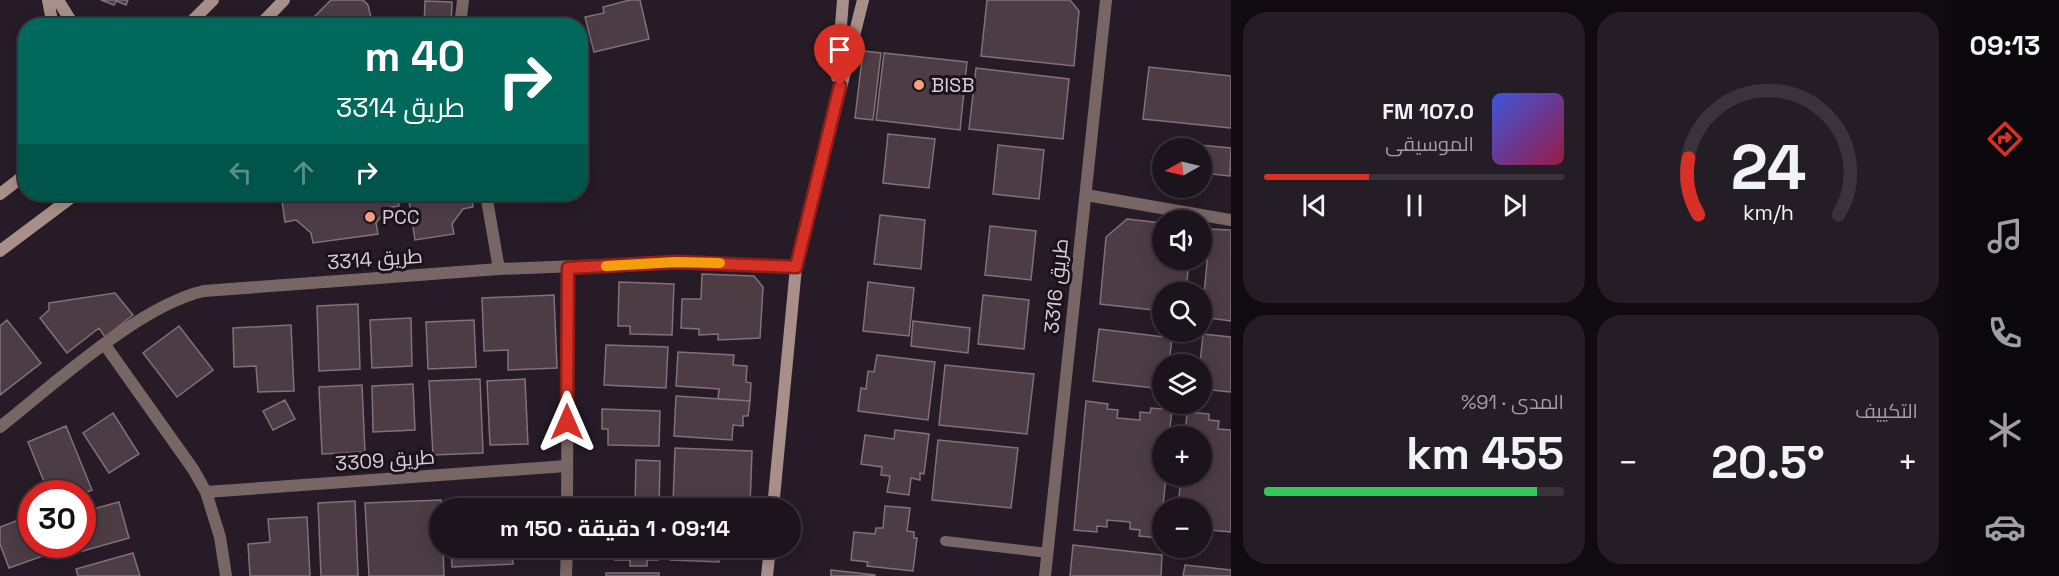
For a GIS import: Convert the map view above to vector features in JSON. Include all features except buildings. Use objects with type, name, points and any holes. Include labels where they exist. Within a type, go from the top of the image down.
[{"type":"street","points":[[48,0],[51,18]]},
{"type":"street","points":[[58,0],[69,18]]},
{"type":"street","points":[[193,18],[213,0]]},
{"type":"street","points":[[267,18],[284,0]]},
{"type":"street","points":[[461,18],[463,0]]},
{"type":"street","points":[[834,108],[843,0]]},
{"type":"street","points":[[774,498],[796,267],[834,108],[863,0]]},
{"type":"street","name":"طريق 3316","points":[[1045,576],[1106,0]]},
{"type":"street","points":[[0,194],[18,180]]},
{"type":"street","points":[[1086,195],[1231,220]]},
{"type":"street","points":[[0,251],[67,201]]},
{"type":"street","points":[[487,201],[499,270]]},
{"type":"street","name":"طريق 3314","points":[[0,427],[105,345],[172,302],[204,291],[499,270],[676,262],[796,267]]},
{"type":"street","points":[[567,498],[568,268]]},
{"type":"street","points":[[105,345],[193,469],[206,492],[220,537],[226,576]]},
{"type":"street","name":"طريق 3309","points":[[206,492],[567,466]]},
{"type":"street","points":[[566,576],[567,558]]},
{"type":"street","points":[[767,576],[769,558]]},
{"type":"lane","points":[[945,541],[1048,553]]},
{"type":"slow traffic","points":[[606,266],[676,262],[720,263]]},
{"type":"place","name":"BISB","points":[[919,85]]},
{"type":"place","name":"PCC","points":[[370,217]]},
{"type":"route","points":[[567,422],[568,268],[676,262],[796,267],[840,86]]}]
